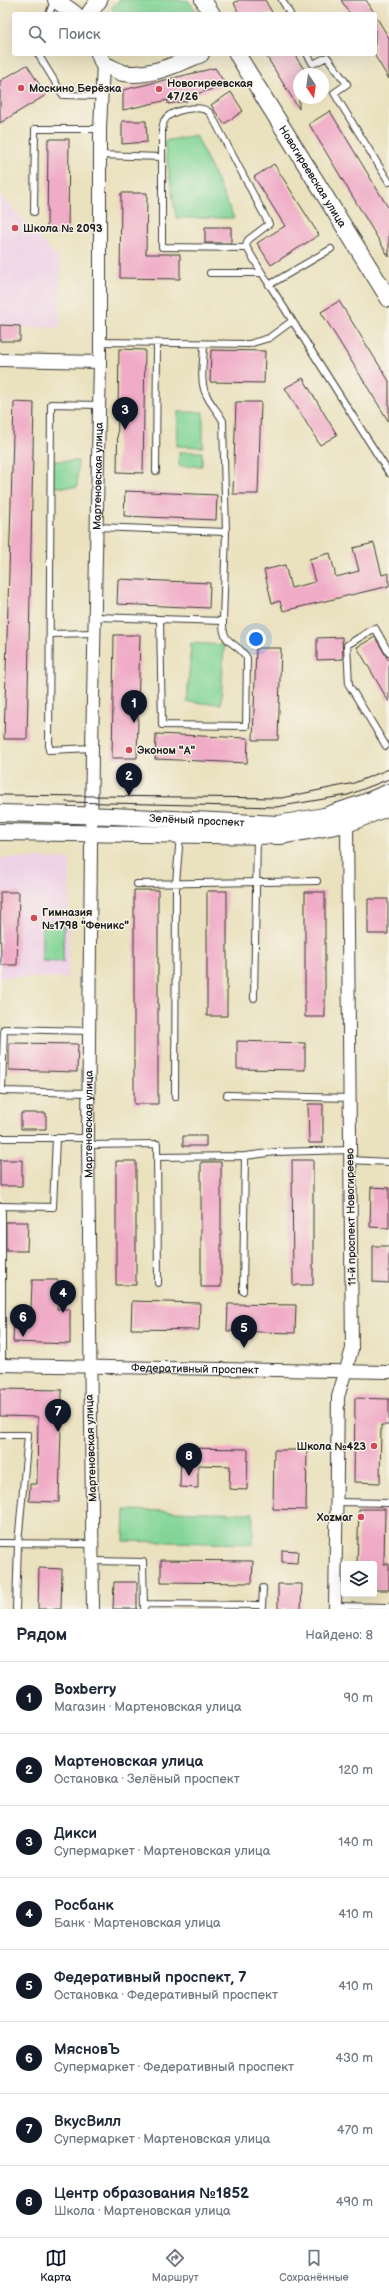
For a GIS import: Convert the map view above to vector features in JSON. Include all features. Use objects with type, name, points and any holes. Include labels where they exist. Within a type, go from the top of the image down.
[{"type":"main road","points":[[55,0],[72,12]]},
{"type":"main road","points":[[90,12],[99,0]]},
{"type":"main road","points":[[203,0],[211,12]]},
{"type":"main road","points":[[101,59],[123,73],[145,73],[178,64],[196,56]]},
{"type":"main road","name":"Новогиреевская улица","points":[[238,56],[389,300]]},
{"type":"main road","name":"Зелёный проспект","points":[[0,813],[92,815],[278,824],[324,816],[389,792]]},
{"type":"main road","name":"Зелёный проспект","points":[[0,832],[281,836],[347,824],[389,807]]},
{"type":"street","name":"Мартеновская улица","points":[[93,1609],[94,1561],[90,1366],[88,1142],[92,748],[100,362],[101,59]]},
{"type":"street","points":[[0,360],[100,362]]},
{"type":"street","name":"11-й проспект Новогиреево","points":[[335,1608],[338,1397],[352,1349],[347,824]]},
{"type":"street","name":"Федеративный проспект","points":[[1,1365],[389,1372]]},
{"type":"lane","points":[[50,12],[55,0]]},
{"type":"lane","points":[[285,0],[282,0],[289,12]]},
{"type":"lane","points":[[39,56],[63,95],[101,96]]},
{"type":"lane","points":[[308,56],[313,64],[326,57],[347,84],[334,93],[389,182]]},
{"type":"lane","points":[[247,248],[162,247],[162,157],[164,121],[169,116],[189,109],[202,108],[209,112],[269,224],[248,240],[247,248],[389,473]]},
{"type":"lane","points":[[34,212],[35,129],[100,129]]},
{"type":"lane","points":[[100,155],[162,157]]},
{"type":"lane","points":[[270,285],[331,249]]},
{"type":"lane","points":[[210,273],[262,273]]},
{"type":"lane","points":[[100,342],[204,344],[258,343],[269,338],[292,321]]},
{"type":"lane","points":[[156,471],[157,343]]},
{"type":"lane","points":[[160,619],[162,725],[246,726],[247,658],[244,652],[229,642],[224,636],[223,621],[226,532],[222,421],[205,390],[204,344]]},
{"type":"lane","points":[[92,748],[49,750],[51,404],[99,405]]},
{"type":"lane","points":[[97,527],[226,532]]},
{"type":"lane","points":[[95,617],[223,621]]},
{"type":"lane","points":[[386,746],[348,685],[347,645],[374,628],[389,653]]},
{"type":"lane","points":[[50,634],[95,633]]},
{"type":"lane","points":[[175,1097],[176,883],[180,835]]},
{"type":"lane","points":[[254,998],[257,836]]},
{"type":"lane","points":[[137,884],[317,882]]},
{"type":"lane","points":[[89,1093],[2,1091],[4,1029],[90,1031]]},
{"type":"lane","points":[[227,1095],[350,1098]]},
{"type":"lane","points":[[0,1138],[56,1138],[88,1142],[157,1144],[158,1283]]},
{"type":"lane","points":[[1,1365],[1,1206],[53,1207],[56,1138]]},
{"type":"lane","points":[[157,1157],[245,1156],[276,1152],[350,1155],[389,1162]]},
{"type":"lane","points":[[243,1291],[245,1156]]},
{"type":"lane","points":[[0,1434],[28,1435],[18,1543],[16,1609]]},
{"type":"lane","points":[[336,1502],[389,1503]]},
{"type":"lane","points":[[0,1542],[93,1544]]},
{"type":"lane","points":[[94,1561],[143,1562],[144,1607],[262,1607],[263,1588]]},
{"type":"lane","points":[[335,1608],[389,1607]]},
{"type":"shaded area","name":"Школа № 2093","points":[[0,195],[61,262],[59,328],[0,327]]},
{"type":"shaded area","name":"Гимназия №1798 \"Феникс\"","points":[[0,858],[70,859],[68,978],[0,977]]},
{"type":"green space","points":[[119,0],[188,0],[197,12],[112,12],[113,6]]},
{"type":"green space","points":[[196,135],[234,218],[176,218],[164,141]]},
{"type":"green space","points":[[178,412],[203,412],[203,447],[177,446]]},
{"type":"green space","points":[[179,452],[202,452],[202,466],[179,466]]},
{"type":"green space","points":[[51,461],[78,461],[77,487],[51,487]]},
{"type":"green space","points":[[191,643],[224,645],[221,704],[187,702]]},
{"type":"green space","points":[[42,925],[64,926],[63,962],[42,961]]},
{"type":"green space","points":[[125,1510],[253,1513],[253,1544],[124,1541]]},
{"type":"building","points":[[239,0],[265,0],[272,12],[238,12],[234,3]]},
{"type":"building","points":[[341,0],[366,0],[374,12],[349,12]]},
{"type":"building","points":[[377,18],[389,38],[389,79],[375,56],[377,56]]},
{"type":"building","points":[[266,56],[295,56],[303,68],[293,68],[293,99]]},
{"type":"building","name":"Москино Берёзка","points":[[27,65],[46,95],[0,123],[0,81]]},
{"type":"building","points":[[215,68],[226,85],[186,97],[187,101],[168,104],[168,100],[123,110],[123,90]]},
{"type":"building","points":[[231,92],[243,111],[224,124],[211,105]]},
{"type":"building","points":[[330,111],[389,209],[389,257],[309,124]]},
{"type":"building","points":[[122,121],[146,121],[147,142],[122,144]]},
{"type":"building","points":[[48,139],[69,139],[68,232],[47,231]]},
{"type":"building","points":[[274,164],[319,235],[271,265],[257,243],[285,226],[254,177]]},
{"type":"building","points":[[121,193],[147,193],[146,254],[180,254],[180,279],[120,278]]},
{"type":"building","points":[[205,227],[231,227],[231,243],[205,243]]},
{"type":"building","points":[[339,301],[389,381],[389,422],[321,312]]},
{"type":"building","points":[[0,325],[20,326],[20,341],[0,341]]},
{"type":"building","points":[[119,349],[145,350],[143,473],[117,472]]},
{"type":"building","points":[[211,350],[265,351],[264,383],[210,382]]},
{"type":"building","points":[[303,378],[337,435],[320,445],[285,388]]},
{"type":"building","points":[[14,402],[34,403],[27,739],[4,739]]},
{"type":"building","points":[[236,402],[261,402],[258,494],[233,494]]},
{"type":"building","points":[[125,491],[217,495],[216,520],[124,516]]},
{"type":"building","points":[[374,543],[382,575],[389,573],[389,586],[283,611],[280,601],[272,603],[264,570],[285,565],[291,588],[315,582],[309,559],[330,553],[336,577],[359,571],[353,548]]},
{"type":"building","points":[[118,579],[210,583],[209,608],[117,604]]},
{"type":"building","points":[[114,635],[140,635],[137,758],[112,758]]},
{"type":"building","points":[[342,637],[343,659],[317,660],[317,638]]},
{"type":"building","points":[[375,637],[389,661],[389,702],[357,647]]},
{"type":"building","points":[[256,648],[281,648],[278,740],[253,740]]},
{"type":"building","points":[[156,734],[248,738],[247,763],[155,759]]},
{"type":"building","points":[[134,890],[158,890],[158,1104],[134,1104]]},
{"type":"building","points":[[207,891],[227,891],[227,1016],[207,1016]]},
{"type":"building","points":[[0,892],[19,892],[17,965],[1,965]]},
{"type":"building","points":[[305,892],[325,892],[325,1017],[305,1017]]},
{"type":"building","points":[[368,899],[388,899],[388,934],[368,934]]},
{"type":"building","points":[[237,1041],[305,1043],[305,1070],[237,1069]]},
{"type":"building","points":[[9,1043],[78,1044],[77,1072],[9,1070]]},
{"type":"building","points":[[308,1104],[323,1104],[323,1143],[309,1143]]},
{"type":"building","points":[[21,1113],[46,1113],[46,1129],[21,1129]]},
{"type":"building","points":[[183,1136],[206,1136],[206,1146],[183,1146]]},
{"type":"building","points":[[0,1160],[22,1160],[22,1186],[0,1186]]},
{"type":"building","points":[[292,1160],[313,1160],[313,1285],[293,1285]]},
{"type":"building","points":[[116,1161],[136,1161],[136,1285],[116,1285]]},
{"type":"building","points":[[201,1162],[221,1162],[221,1287],[201,1287]]},
{"type":"building","points":[[371,1187],[389,1188],[389,1228],[370,1227]]},
{"type":"building","points":[[6,1222],[28,1222],[27,1251],[6,1251]]},
{"type":"building","points":[[373,1246],[389,1246],[389,1283],[373,1282]]},
{"type":"building","points":[[32,1280],[58,1280],[57,1309],[70,1309],[70,1344],[13,1342],[14,1310],[31,1311]]},
{"type":"building","points":[[132,1301],[200,1303],[199,1330],[131,1329]]},
{"type":"building","points":[[228,1304],[296,1305],[295,1333],[227,1331]]},
{"type":"building","points":[[0,1389],[62,1390],[59,1502],[29,1501],[30,1484],[37,1484],[38,1417],[0,1416]]},
{"type":"building","points":[[355,1398],[389,1399],[389,1425],[381,1425],[380,1483],[354,1482]]},
{"type":"building","points":[[181,1448],[248,1449],[247,1490],[229,1489],[230,1466],[198,1465],[198,1488],[180,1487]]},
{"type":"building","points":[[274,1450],[307,1450],[306,1510],[273,1509]]},
{"type":"building","points":[[359,1509],[385,1509],[384,1564],[389,1564],[389,1590],[377,1590],[377,1561],[357,1561]]},
{"type":"building","points":[[282,1550],[298,1551],[297,1563],[282,1562]]},
{"type":"building","points":[[161,1560],[253,1561],[252,1583],[161,1582]]},
{"type":"building","points":[[39,1568],[62,1569],[61,1609],[38,1609]]},
{"type":"building","points":[[114,1582],[137,1582],[137,1609],[113,1609]]},
{"type":"building","points":[[278,1584],[302,1584],[301,1609],[278,1609]]},
{"type":"tram line","points":[[0,795],[281,798],[354,783],[389,769]]},
{"type":"tram line","points":[[66,802],[276,807],[348,795],[389,779]]},
{"type":"place","name":"Москино Берёзка","points":[[21,88]]},
{"type":"place","name":"Новогиреевская 47/26","points":[[159,89]]},
{"type":"place","name":"Школа № 2093","points":[[15,228]]},
{"type":"place","name":"Дикси","points":[[125,430]]},
{"type":"place","name":"Boxberry","points":[[134,723]]},
{"type":"place","name":"Эконом \"А\"","points":[[129,750]]},
{"type":"place","name":"Мартеновская улица","points":[[129,796]]},
{"type":"place","name":"Гимназия №1798 \"Феникс\"","points":[[34,918]]},
{"type":"place","name":"Росбанк","points":[[63,1313]]},
{"type":"place","name":"МясновЪ","points":[[23,1337]]},
{"type":"place","name":"Федеративный проспект, 7","points":[[244,1348]]},
{"type":"place","name":"ВкусВилл","points":[[58,1432]]},
{"type":"place","name":"Школа №423","points":[[374,1446]]},
{"type":"place","name":"Центр образования №1852","points":[[189,1476]]},
{"type":"place","name":"Хоzмаг","points":[[361,1517]]}]
